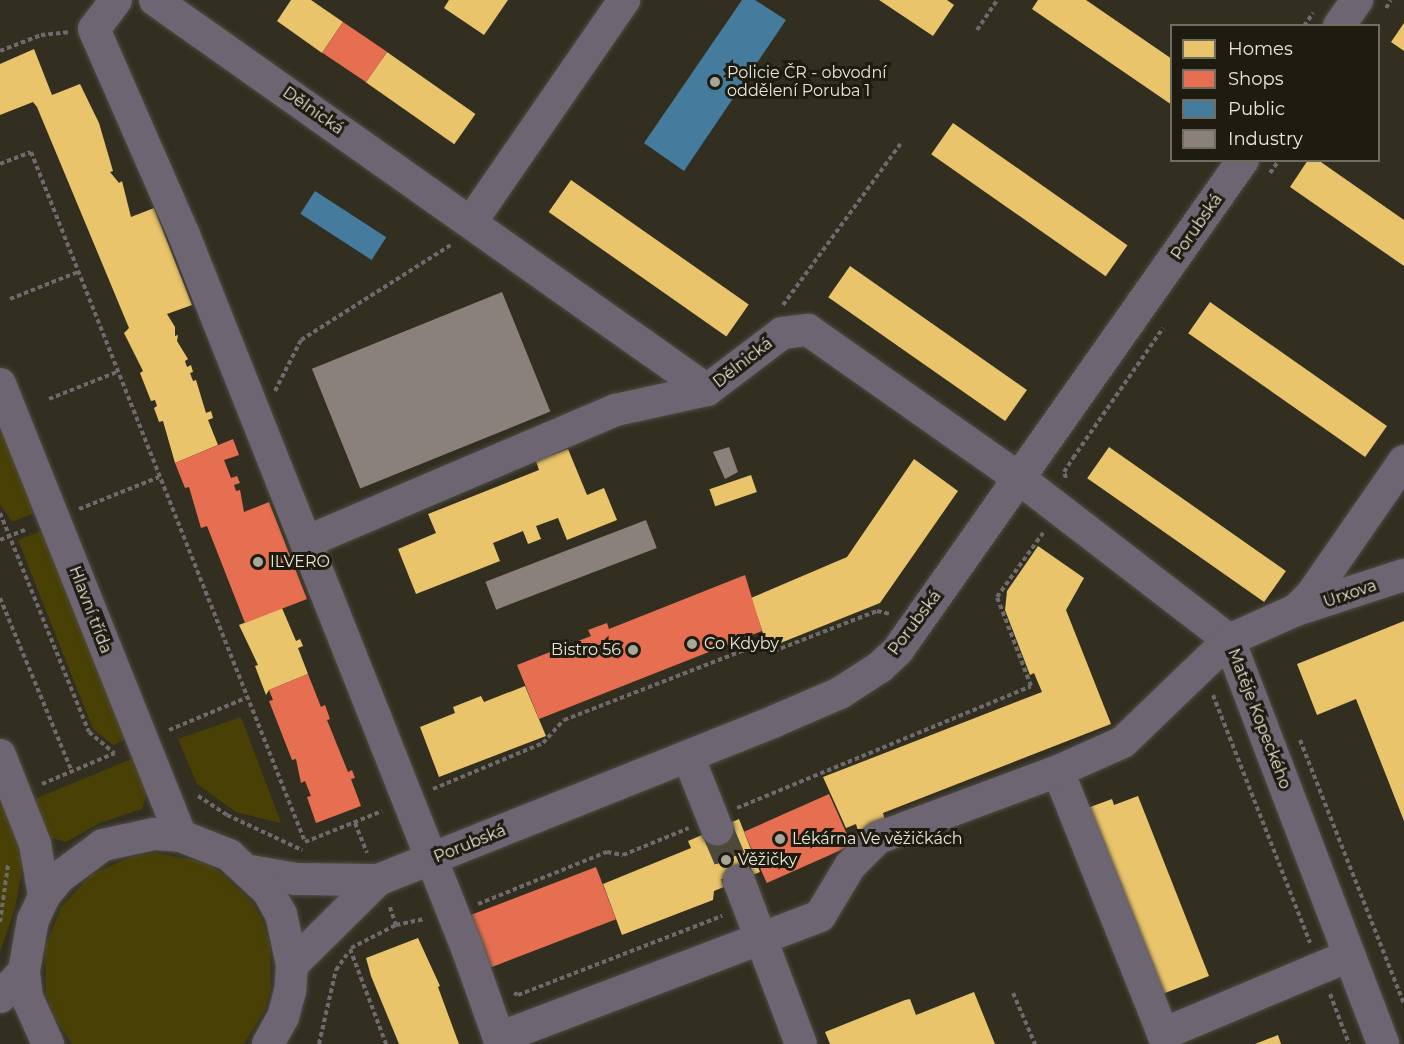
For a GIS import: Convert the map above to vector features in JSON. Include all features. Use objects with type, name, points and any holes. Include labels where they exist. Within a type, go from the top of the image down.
[{"type":"street","points":[[116,0],[94,29],[184,235],[453,914],[500,1041]]},
{"type":"street","name":"Dělnická","points":[[155,0],[707,390],[782,333],[808,330],[1020,479]]},
{"type":"street","points":[[471,222],[624,0]]},
{"type":"street","points":[[1340,24],[1357,0]]},
{"type":"street","name":"Porubská","points":[[250,871],[296,879],[431,860],[840,693],[880,667],[898,650],[1242,162]]},
{"type":"street","name":"Hlavní třída","points":[[0,384],[127,747],[181,836]]},
{"type":"street","points":[[306,542],[616,410],[707,390]]},
{"type":"street","points":[[1296,610],[1325,579],[1404,461]]},
{"type":"street","name":"Matěje Kopeckého","points":[[1020,479],[1229,640],[1383,1044]]},
{"type":"street","name":"Urxova","points":[[500,1041],[761,937],[820,916],[850,866],[878,838],[1058,771],[1123,742],[1229,640],[1296,610],[1404,575]]},
{"type":"street","points":[[0,756],[35,844],[44,896]]},
{"type":"street","points":[[688,756],[715,823]]},
{"type":"street","points":[[1058,771],[1163,1034],[1349,956]]},
{"type":"street","points":[[48,1044],[27,997],[24,971],[33,920],[44,896],[60,876],[103,845],[128,837],[181,836],[206,843],[250,871],[281,914],[292,965],[290,991],[271,1043]]},
{"type":"street","name":"Porubská","points":[[292,965],[373,868]]},
{"type":"street","points":[[744,893],[801,1044]]},
{"type":"street","points":[[0,997],[24,971]]},
{"type":"path","points":[[977,30],[997,0]]},
{"type":"path","points":[[0,51],[41,35],[94,29]]},
{"type":"path","points":[[775,315],[901,143]]},
{"type":"path","points":[[0,164],[31,152],[305,842],[543,743],[564,720],[747,649],[755,647],[774,651],[877,611],[895,614]]},
{"type":"path","points":[[258,423],[301,340],[462,237],[471,222]]},
{"type":"path","points":[[10,299],[78,272]]},
{"type":"path","points":[[50,399],[117,372]]},
{"type":"path","points":[[319,1044],[336,970],[350,949],[396,925],[453,914],[607,852],[623,855],[715,823],[1031,686],[997,597],[1036,538],[1052,528],[1073,497],[1064,472],[1073,458]]},
{"type":"path","points":[[0,513],[89,732],[127,747]]},
{"type":"path","points":[[0,598],[72,771]]},
{"type":"path","points":[[16,796],[246,698]]},
{"type":"path","points":[[1299,736],[1404,1004]]},
{"type":"path","points":[[194,791],[200,800],[227,815],[308,852]]},
{"type":"path","points":[[355,823],[373,868]]},
{"type":"path","points":[[358,855],[373,868]]},
{"type":"path","points":[[0,922],[4,913],[2,902],[7,886],[8,857]]},
{"type":"path","points":[[477,976],[518,995],[744,893]]},
{"type":"path","points":[[350,949],[386,1044]]},
{"type":"path","points":[[1012,993],[1035,1044]]},
{"type":"shaded area","points":[[0,420],[36,512],[12,522],[0,504]]},
{"type":"shaded area","points":[[44,530],[126,739],[113,745],[93,729],[18,540]]},
{"type":"shaded area","points":[[241,717],[281,823],[236,812],[197,784],[178,739]]},
{"type":"shaded area","points":[[134,758],[147,792],[142,809],[100,823],[66,842],[48,837],[32,800]]},
{"type":"shaded area","points":[[0,791],[24,859],[15,908],[0,952]]},
{"type":"shaded area","points":[[155,853],[199,861],[219,871],[252,902],[263,922],[270,943],[271,988],[265,1010],[244,1044],[72,1044],[53,1015],[46,993],[45,948],[61,907],[92,874],[133,856]]},
{"type":"building: Homes","points":[[291,0],[311,0],[343,22],[322,53],[277,21]]},
{"type":"building: Homes","points":[[449,0],[508,0],[484,35],[444,8]]},
{"type":"building: Homes","points":[[879,0],[947,0],[954,5],[933,36]]},
{"type":"building: Homes","points":[[1038,0],[1086,0],[1170,58],[1170,104],[1032,9]]},
{"type":"building: Homes","points":[[1404,23],[1404,51],[1391,42]]},
{"type":"building: Homes","points":[[34,49],[52,95],[80,84],[99,123],[113,171],[110,172],[119,183],[122,181],[131,217],[154,208],[192,305],[167,314],[175,327],[175,336],[178,335],[177,341],[188,359],[185,361],[187,367],[191,365],[193,372],[190,373],[193,381],[196,380],[206,413],[211,411],[213,418],[208,420],[218,445],[175,463],[163,421],[159,422],[154,408],[157,406],[155,400],[151,401],[140,373],[143,371],[124,333],[129,328],[37,107],[33,102],[0,115],[0,64]]},
{"type":"building: Homes","points":[[387,52],[475,114],[454,144],[366,82]]},
{"type":"building: Homes","points":[[953,123],[1127,245],[1106,276],[931,154]]},
{"type":"building: Homes","points":[[1307,162],[1321,162],[1404,220],[1404,266],[1290,187]]},
{"type":"building: Homes","points":[[571,180],[749,304],[726,336],[549,212]]},
{"type":"building: Homes","points":[[850,266],[1027,390],[1005,421],[828,297]]},
{"type":"building: Homes","points":[[1210,302],[1387,426],[1365,457],[1188,333]]},
{"type":"building: Homes","points":[[1109,447],[1286,571],[1264,602],[1087,478]]},
{"type":"building: Homes","points":[[568,449],[587,495],[604,488],[617,520],[567,540],[558,518],[536,526],[541,539],[528,544],[523,531],[493,543],[500,561],[416,594],[398,549],[436,533],[428,514],[539,470],[536,461]]},
{"type":"building: Homes","points":[[914,459],[958,491],[880,603],[768,648],[751,598],[847,557]]},
{"type":"building: Homes","points":[[751,475],[757,492],[715,506],[709,489]]},
{"type":"building: Homes","points":[[1038,546],[1084,578],[1066,610],[1111,724],[883,813],[885,820],[858,831],[856,824],[846,828],[823,777],[1042,692],[1034,673],[1030,675],[1005,610],[1007,591]]},
{"type":"building: Homes","points":[[282,608],[296,641],[300,639],[303,646],[298,648],[308,674],[269,690],[266,695],[255,666],[258,665],[239,625]]},
{"type":"building: Homes","points":[[1404,621],[1404,821],[1356,699],[1317,715],[1297,664]]},
{"type":"building: Homes","points":[[525,686],[546,736],[439,777],[420,727],[455,713],[453,707],[481,696],[484,702]]},
{"type":"building: Homes","points":[[1138,796],[1209,976],[1160,995],[1082,810],[1112,799],[1114,805]]},
{"type":"building: Homes","points":[[739,819],[760,872],[714,891],[713,900],[622,935],[603,884],[691,848],[688,841]]},
{"type":"building: Homes","points":[[418,938],[440,986],[438,987],[459,1044],[399,1044],[371,976],[366,958]]},
{"type":"building: Homes","points":[[974,992],[995,1044],[830,1044],[825,1032],[905,1000],[910,999],[916,1015]]},
{"type":"building: Homes","points":[[1278,1035],[1281,1044],[1255,1044]]},
{"type":"building: Shops","points":[[343,22],[387,52],[366,82],[322,53]]},
{"type":"building: Shops","points":[[233,439],[239,455],[224,460],[231,478],[237,476],[240,483],[234,485],[236,491],[240,490],[244,512],[269,502],[307,599],[245,623],[207,526],[201,528],[189,487],[185,488],[175,463]]},
{"type":"building: Shops","name":"Bistro 56","points":[[745,575],[762,631],[539,719],[517,665],[591,636],[588,630],[607,623],[609,629]]},
{"type":"building: Shops","points":[[308,674],[321,707],[325,705],[330,719],[327,720],[348,772],[352,770],[355,778],[351,779],[361,806],[316,823],[307,797],[311,796],[305,781],[301,783],[296,759],[292,760],[269,701],[273,700],[269,690]]},
{"type":"building: Shops","points":[[829,794],[852,845],[767,883],[744,832]]},
{"type":"building: Shops","points":[[596,867],[616,919],[488,968],[468,916]]},
{"type":"building: Public","name":"Policie ČR - obvodní oddělení Poruba 1","points":[[742,0],[755,0],[786,20],[684,171],[644,143]]},
{"type":"building: Public","points":[[315,191],[386,237],[372,260],[300,214]]},
{"type":"building: Industry","points":[[502,292],[550,412],[360,488],[312,369]]},
{"type":"building: Industry","points":[[729,447],[738,472],[725,479],[713,452]]},
{"type":"building: Industry","points":[[646,520],[657,548],[496,610],[485,582]]},
{"type":"tunnel","points":[[717,829],[739,881]]},
{"type":"place","name":"Policie ČR - obvodní oddělení Poruba 1","points":[[715,82]]},
{"type":"place","name":"ILVERO","points":[[258,562]]},
{"type":"place","name":"Co Kdyby","points":[[692,644]]},
{"type":"place","name":"Bistro 56","points":[[633,650]]},
{"type":"place","name":"Lékárna Ve věžičkách","points":[[780,839]]},
{"type":"place","name":"Věžičky","points":[[726,860]]}]
